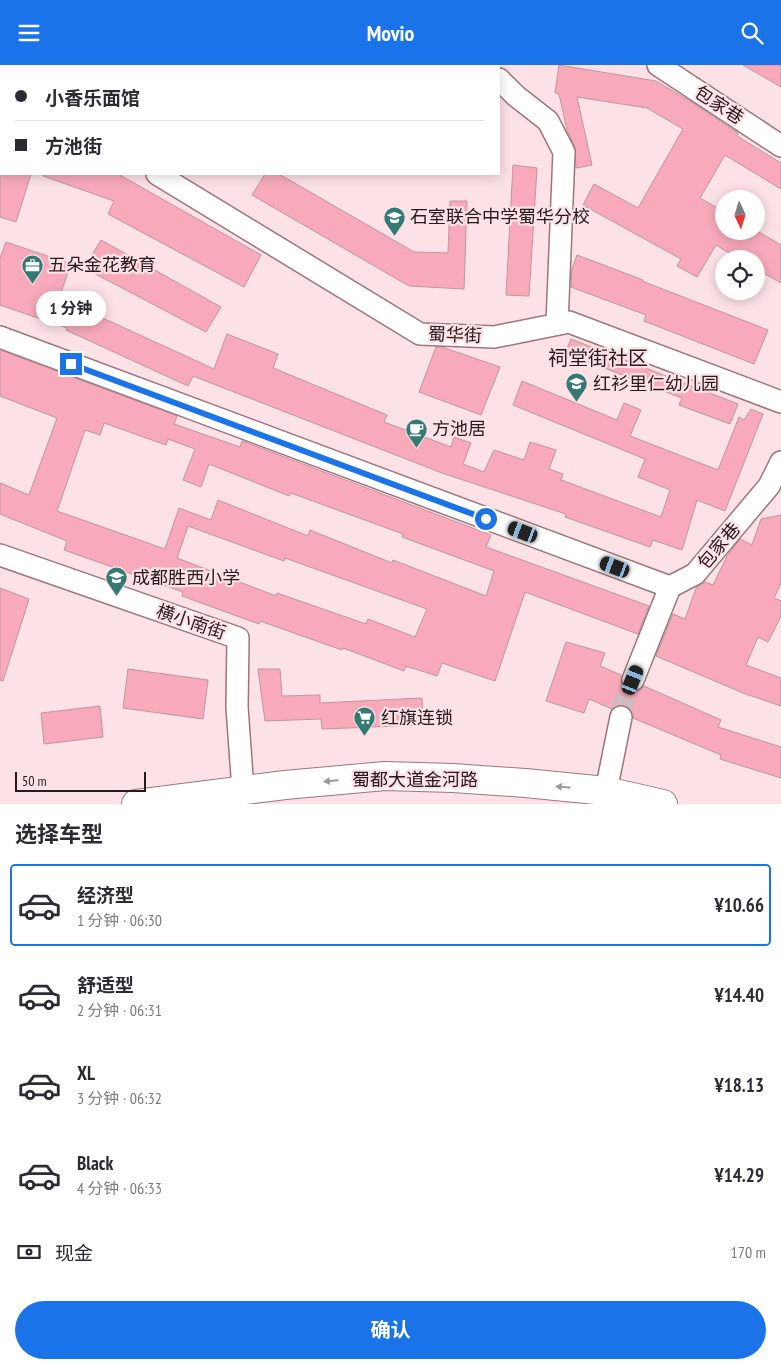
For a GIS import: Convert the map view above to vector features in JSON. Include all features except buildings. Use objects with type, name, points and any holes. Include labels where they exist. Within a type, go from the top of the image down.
[{"type":"main road","name":"蜀都大道金河路","points":[[136,804],[244,790],[385,776],[453,778],[606,791],[663,804]]},
{"type":"street","name":"包家巷","points":[[658,65],[781,146]]},
{"type":"street","points":[[500,80],[516,96],[548,121],[564,152],[557,324]]},
{"type":"street","name":"蜀华街","points":[[159,175],[420,334],[494,337],[569,322],[781,402]]},
{"type":"street","points":[[0,337],[670,587],[633,680]]},
{"type":"street","name":"包家巷","points":[[670,587],[695,574],[775,489],[781,463]]},
{"type":"street","name":"横小南街","points":[[0,555],[238,638],[237,707],[244,790]]},
{"type":"street","points":[[606,791],[621,717]]},
{"type":"tunnel","points":[[621,717],[624,702],[633,680]]},
{"type":"place","name":"石室联合中学蜀华分校","points":[[394,236]]},
{"type":"place","name":"五朵金花教育","points":[[32,284]]},
{"type":"place","name":"红衫里仁幼儿园","points":[[577,403]]},
{"type":"place","name":"方池居","points":[[416,448]]},
{"type":"place","name":"成都胜西小学","points":[[116,597]]},
{"type":"place","name":"红旗连锁","points":[[365,737]]},
{"type":"district","name":"祠堂街社区","points":[[598,358]]},
{"type":"route","points":[[71,364],[486,519]]}]
